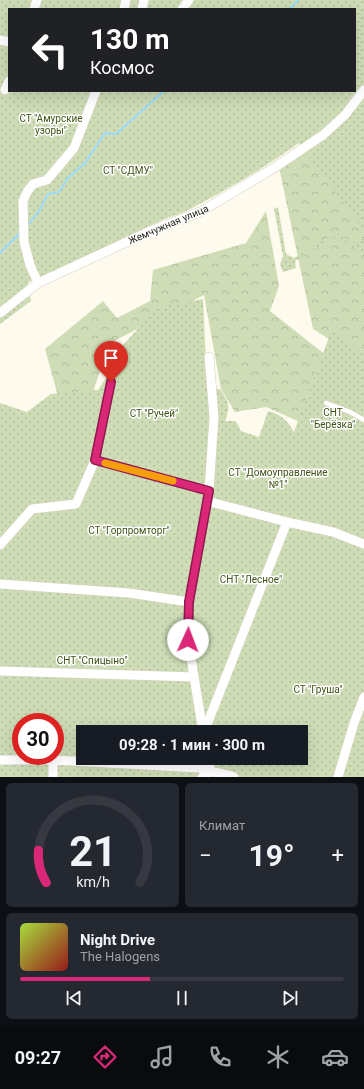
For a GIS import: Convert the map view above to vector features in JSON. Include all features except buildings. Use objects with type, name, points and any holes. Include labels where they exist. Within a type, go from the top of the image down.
[{"type":"street","points":[[183,8],[189,0]]},
{"type":"street","points":[[5,90],[8,83]]},
{"type":"street","name":"Жемчужная улица","points":[[0,313],[38,283],[141,235],[200,212],[274,168],[323,135],[345,115],[364,90]]},
{"type":"street","points":[[38,283],[30,265],[24,236],[23,201],[33,184],[47,180],[74,148],[96,92]]},
{"type":"street","points":[[203,725],[188,640],[189,602],[209,491],[214,417],[210,357]]},
{"type":"street","points":[[0,545],[32,509],[76,504],[95,460],[111,382]]},
{"type":"street","points":[[95,460],[209,491]]},
{"type":"street","points":[[207,501],[287,522],[333,532],[364,544]]},
{"type":"street","points":[[207,725],[287,522]]},
{"type":"street","points":[[0,584],[129,593],[189,602]]},
{"type":"street","points":[[0,670],[194,677]]},
{"type":"street","points":[[338,777],[354,723],[364,697]]},
{"type":"street","points":[[0,760],[12,760]]},
{"type":"street","points":[[64,761],[199,768],[221,775],[234,777]]},
{"type":"street","points":[[53,765],[53,777]]},
{"type":"street","points":[[210,765],[211,772]]},
{"type":"street","points":[[202,777],[211,772]]},
{"type":"lane","points":[[326,403],[350,412],[364,420]]},
{"type":"green space","name":"СТ \"СДМУ\"","points":[[0,0],[364,0],[364,230],[299,143],[243,180],[184,212],[142,230],[62,270],[28,282],[31,301],[0,324]]},
{"type":"green space","points":[[364,114],[364,361],[313,329],[279,167]]},
{"type":"green space","points":[[278,207],[286,254],[294,258],[336,233],[355,243],[357,239],[364,241],[364,254],[353,250],[354,246],[336,237],[295,261],[296,268],[283,272],[280,264],[283,256],[274,209]]},
{"type":"green space","points":[[266,211],[279,286],[270,311],[337,364],[300,422],[266,407],[235,412],[221,389],[204,295],[110,343],[90,400],[58,396],[45,349],[103,301],[117,318],[150,301],[153,270],[246,243]]},
{"type":"green space","points":[[203,299],[206,362],[210,390],[220,389],[227,401],[228,411],[225,421],[236,421],[241,431],[259,437],[268,411],[284,418],[294,432],[332,329],[364,355],[364,777],[0,777],[0,403],[27,412],[51,394],[98,390],[107,376],[114,355],[157,308]]},
{"type":"waterway","points":[[291,8],[298,0]]},
{"type":"waterway","points":[[27,226],[39,211],[48,194],[59,192],[68,178],[85,163],[105,133],[116,134],[163,92]]},
{"type":"waterway","points":[[0,253],[21,232]]},
{"type":"slow traffic","points":[[105,463],[173,481]]},
{"type":"route","points":[[111,382],[95,460],[209,491],[189,602],[188,640]]},
{"type":"park label","name":"СТ \"Амурские узоры\"","points":[[51,124]]},
{"type":"park label","name":"СТ \"Ручей\"","points":[[154,413]]},
{"type":"park label","name":"СНТ \"Берёзка\"","points":[[333,418]]},
{"type":"park label","name":"СТ \"Домоуправление №1\"","points":[[278,478]]},
{"type":"park label","name":"СТ \"Горпромторг\"","points":[[129,530]]},
{"type":"park label","name":"СНТ \"Лесное\"","points":[[251,579]]},
{"type":"park label","name":"СНТ \"Спицыно\"","points":[[92,660]]},
{"type":"park label","name":"СТ \"Груша\"","points":[[318,689]]}]
